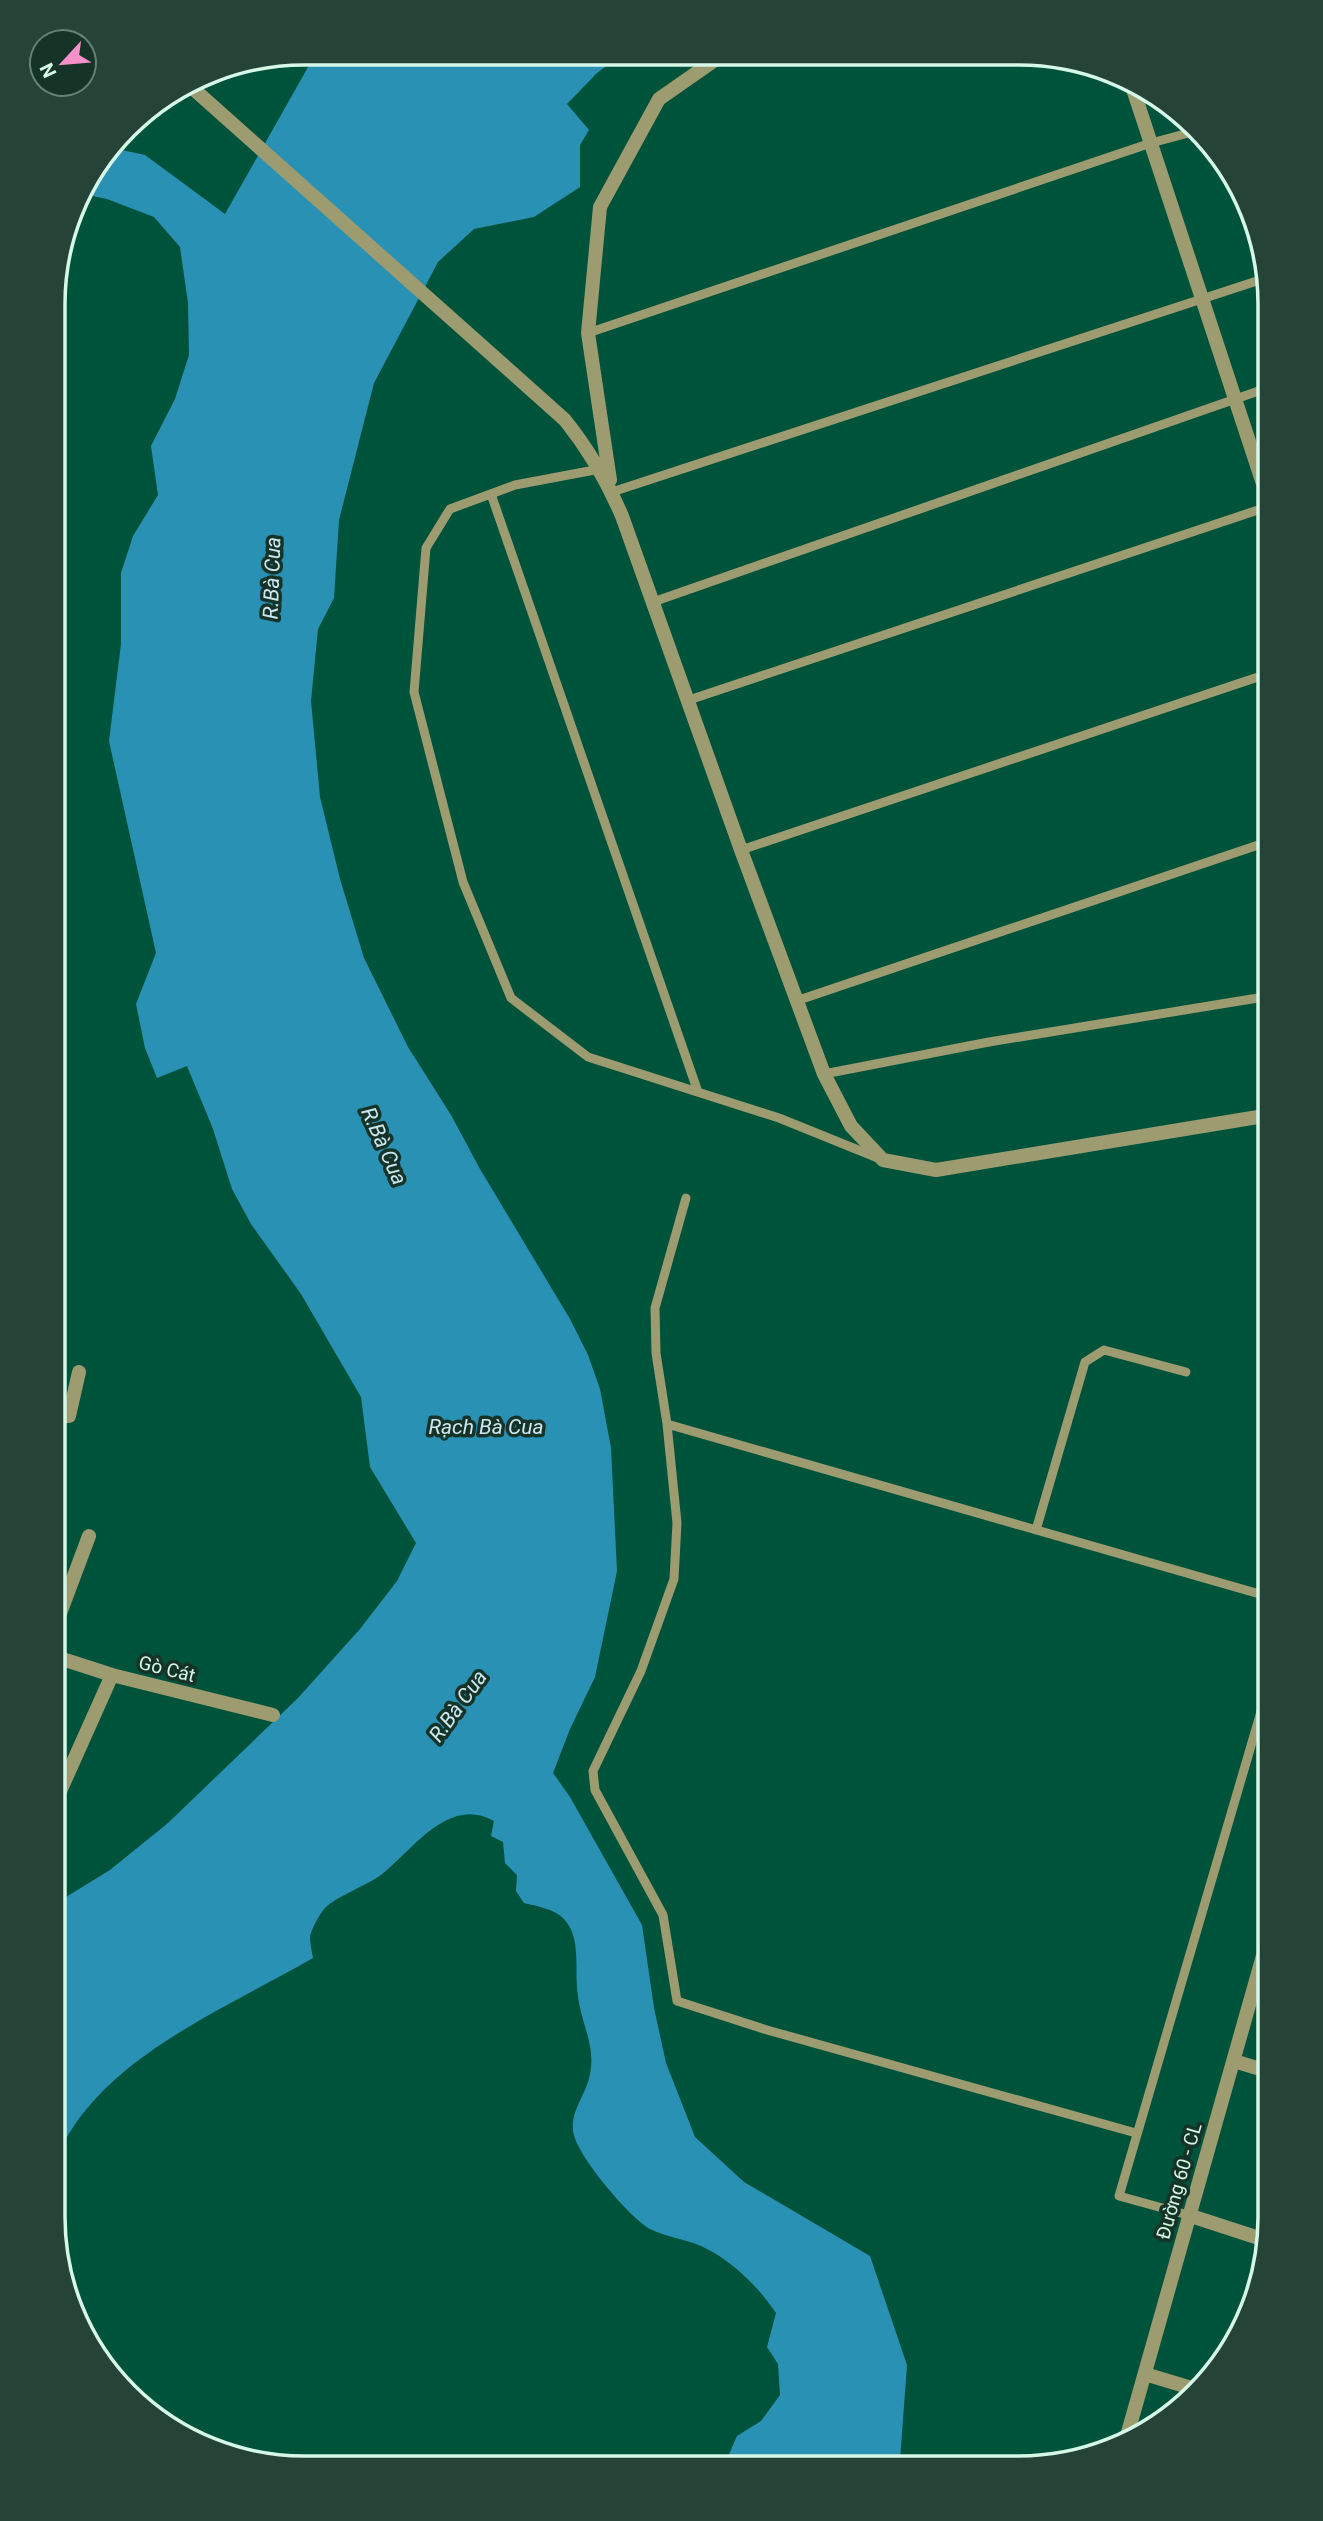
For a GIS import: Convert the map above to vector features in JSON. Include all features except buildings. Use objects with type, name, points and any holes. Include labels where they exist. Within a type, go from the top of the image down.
[{"type":"street","points":[[612,492],[588,333],[600,207],[659,99],[708,65]]},
{"type":"street","points":[[196,91],[565,420],[600,469],[612,492],[653,601],[824,1073],[851,1126],[883,1160],[936,1170],[1258,1117]]},
{"type":"street","points":[[1135,95],[1258,468]]},
{"type":"street","points":[[65,1416],[69,1416],[79,1372]]},
{"type":"street","points":[[65,1600],[89,1536]]},
{"type":"street","name":"Gò Cát","points":[[65,1660],[112,1675],[274,1715]]},
{"type":"street","points":[[65,1780],[112,1675]]},
{"type":"street","name":"Đường 60 - CL","points":[[1129,2430],[1258,1974]]},
{"type":"street","points":[[1234,2061],[1258,2068]]},
{"type":"street","points":[[1188,2215],[1257,2238]]},
{"type":"street","points":[[1145,2374],[1187,2387]]},
{"type":"lane","points":[[588,333],[1187,134]]},
{"type":"lane","points":[[612,492],[1257,281]]},
{"type":"lane","points":[[653,601],[1258,392]]},
{"type":"lane","points":[[600,469],[515,485],[450,509],[426,548],[414,692],[463,882],[511,998],[588,1057],[779,1118],[883,1160]]},
{"type":"lane","points":[[491,494],[698,1092]]},
{"type":"lane","points":[[689,700],[1258,509]]},
{"type":"lane","points":[[741,850],[1258,677]]},
{"type":"lane","points":[[796,1001],[1258,845]]},
{"type":"lane","points":[[824,1073],[989,1042],[1258,998]]},
{"type":"lane","points":[[686,1198],[655,1308],[656,1353],[667,1424],[677,1523],[674,1579],[641,1671],[593,1771],[595,1790],[663,1915],[677,2001],[767,2030],[1136,2133]]},
{"type":"lane","points":[[1036,1530],[1086,1362],[1104,1350],[1186,1372]]},
{"type":"lane","points":[[667,1424],[1258,1594]]},
{"type":"lane","points":[[1188,2215],[1119,2196],[1258,1721]]},
{"type":"water","name":"Rạch Bà Cua","points":[[309,65],[608,65],[567,104],[589,130],[580,145],[580,187],[534,217],[474,229],[438,262],[374,383],[339,520],[334,598],[318,629],[311,701],[320,797],[340,879],[364,958],[408,1047],[451,1115],[480,1169],[570,1319],[588,1355],[600,1389],[611,1448],[617,1571],[595,1677],[553,1773],[570,1797],[642,1925],[654,2008],[666,2063],[695,2137],[744,2182],[870,2256],[907,2365],[900,2456],[728,2456],[737,2436],[761,2421],[780,2395],[778,2364],[767,2347],[776,2313],[752,2283],[722,2258],[701,2246],[656,2232],[641,2223],[604,2184],[583,2154],[576,2140],[573,2123],[588,2081],[591,2054],[578,1996],[573,1936],[570,1927],[556,1913],[524,1903],[516,1891],[517,1875],[505,1863],[503,1842],[491,1836],[494,1821],[477,1815],[461,1815],[446,1820],[432,1829],[381,1875],[337,1899],[325,1908],[311,1934],[313,1958],[214,2012],[148,2053],[92,2103],[65,2140],[65,1898],[110,1870],[168,1823],[298,1698],[360,1629],[397,1581],[416,1543],[370,1467],[361,1397],[301,1294],[251,1224],[232,1189],[213,1129],[187,1066],[157,1078],[145,1048],[136,1004],[156,953],[109,741],[121,644],[121,573],[133,536],[158,495],[151,446],[175,399],[189,355],[188,303],[180,247],[154,217],[91,196],[121,150],[145,155],[225,214]]},
{"type":"water label","name":"R.Bà Cua","points":[[272,578]]},
{"type":"water label","name":"R.Bà Cua","points":[[384,1146]]},
{"type":"water label","name":"R.Bà Cua","points":[[458,1706]]}]
